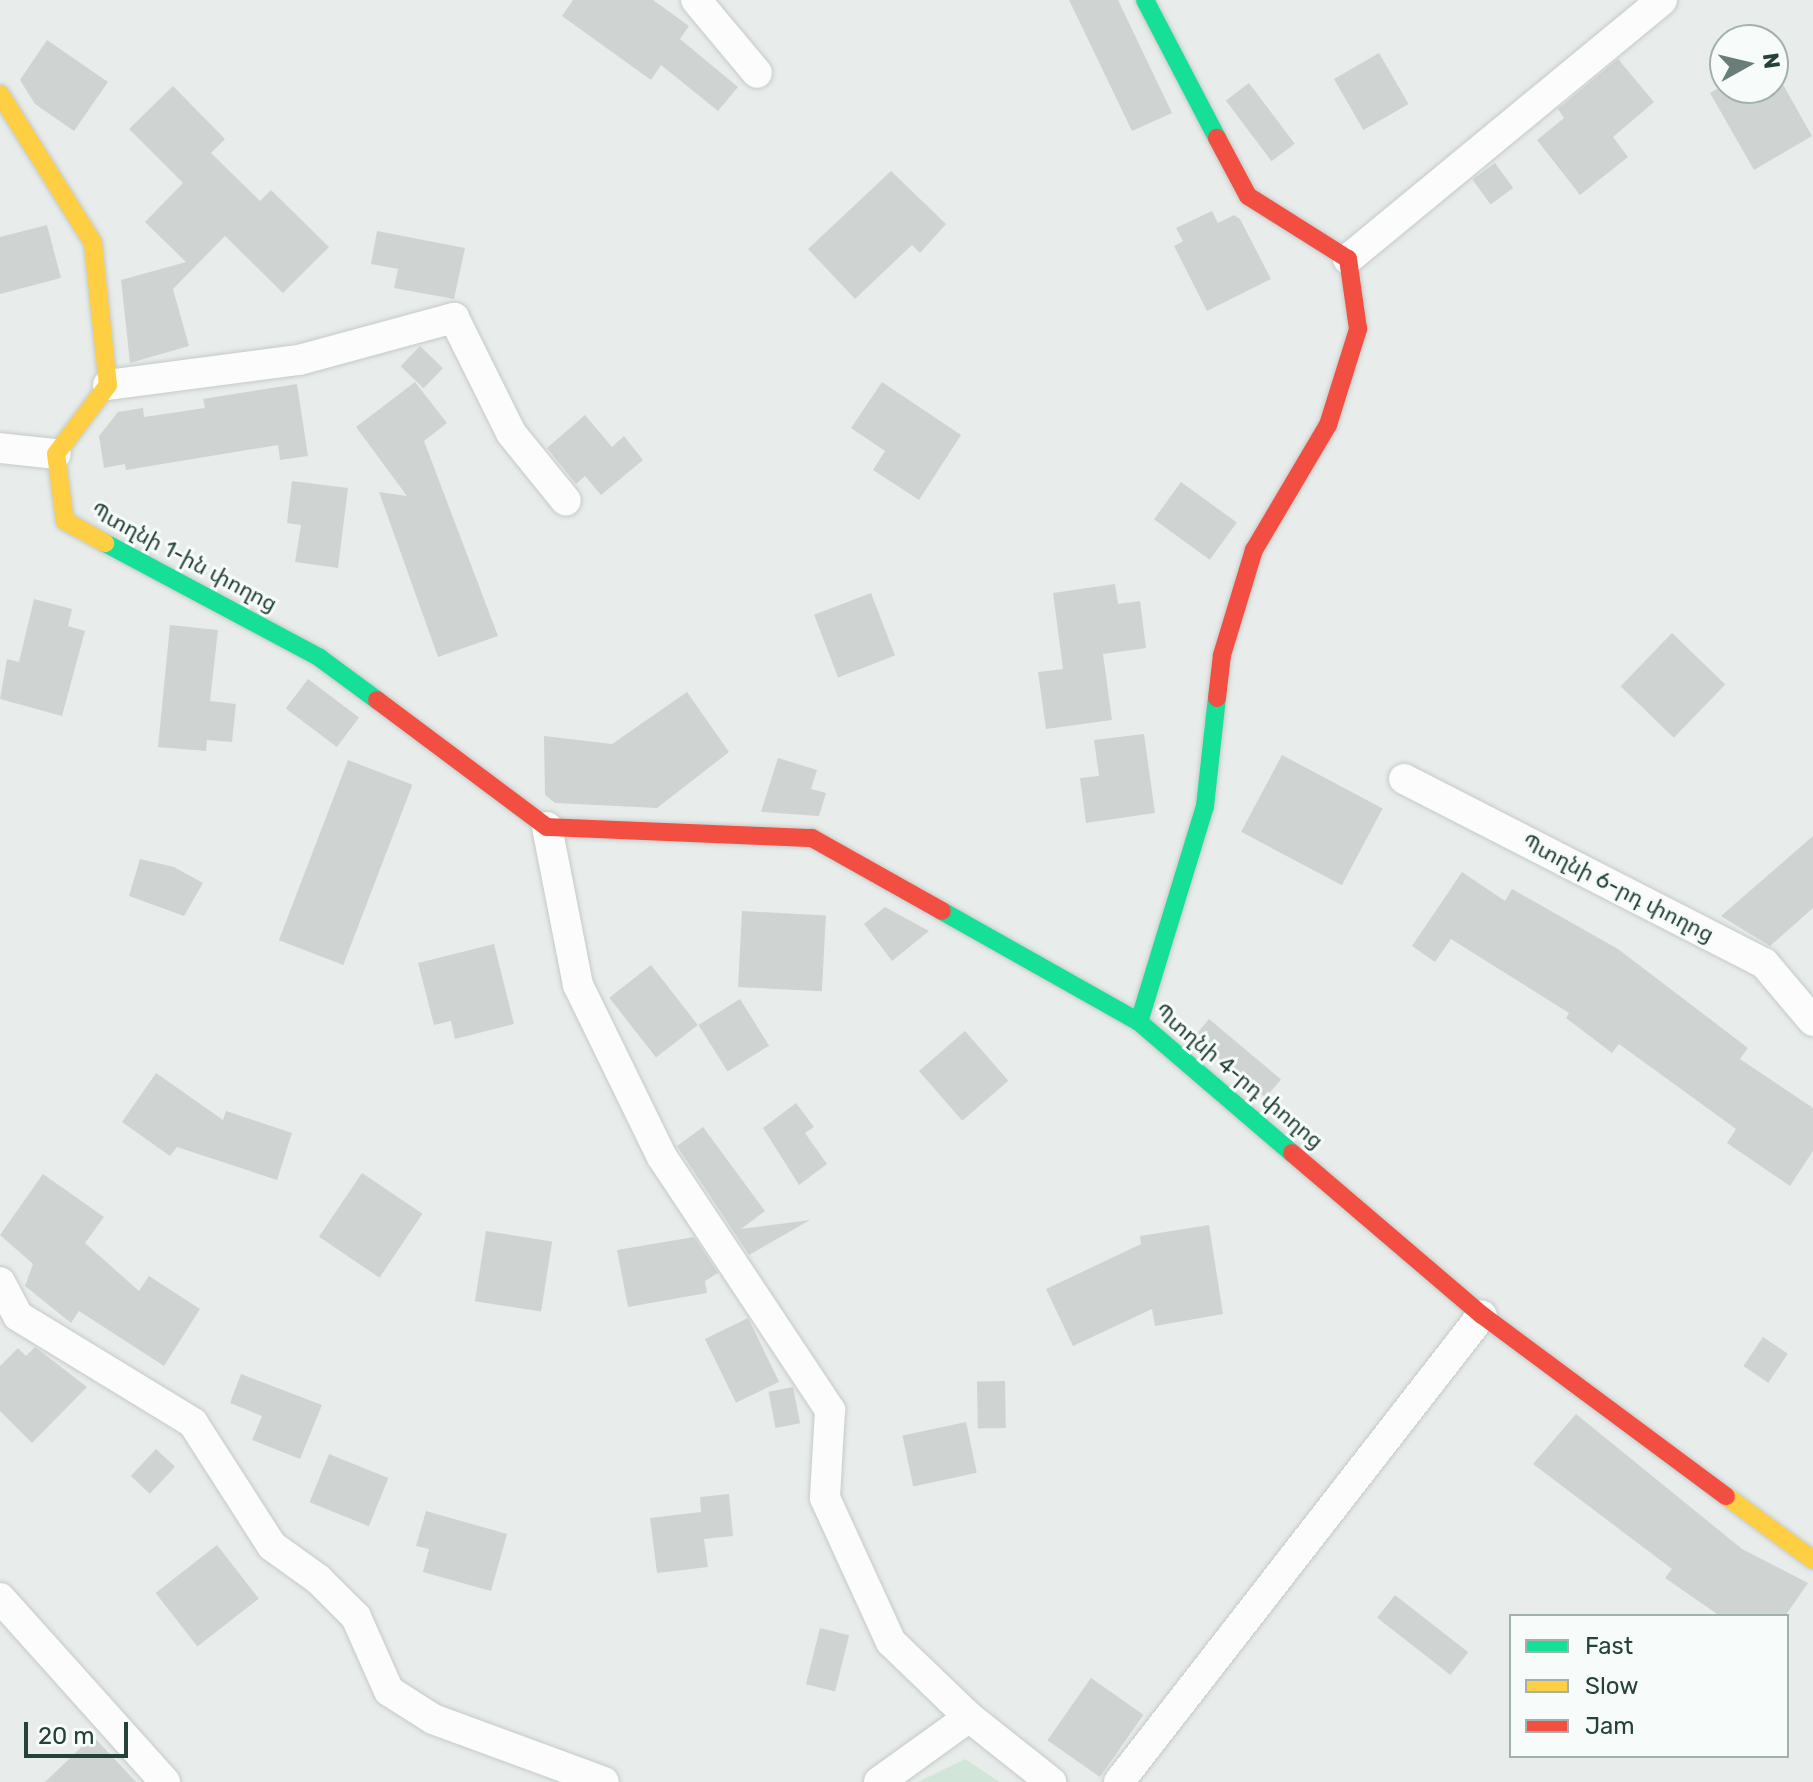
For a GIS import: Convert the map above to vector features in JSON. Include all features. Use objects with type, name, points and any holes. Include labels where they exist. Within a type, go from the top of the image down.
[{"type":"street","points":[[696,0],[757,73]]},
{"type":"street","points":[[1139,1022],[1205,806],[1222,655],[1254,550],[1328,425],[1358,329],[1348,259],[1248,196],[1145,0]]},
{"type":"street","points":[[1348,259],[1662,0]]},
{"type":"street","points":[[0,94],[93,243],[108,385],[56,454],[0,448]]},
{"type":"street","points":[[108,385],[299,360],[454,318],[511,433],[566,501]]},
{"type":"street","name":"Պտղնի 1-ին փողոց","points":[[56,454],[65,521],[320,658],[547,827]]},
{"type":"street","name":"Պտղնի 6-րդ փողոց","points":[[1404,779],[1764,963],[1813,1021]]},
{"type":"street","points":[[547,827],[578,985],[662,1157],[830,1410],[825,1498],[891,1642],[969,1717],[1051,1782]]},
{"type":"street","name":"Պտղնի 4-րդ փողոց","points":[[547,827],[812,838],[1139,1022],[1482,1315],[1813,1560]]},
{"type":"street","points":[[0,1282],[18,1316],[193,1423],[272,1546],[318,1579],[356,1617],[389,1691],[433,1719],[604,1782]]},
{"type":"street","points":[[1119,1782],[1482,1315]]},
{"type":"street","points":[[0,1598],[165,1782]]},
{"type":"street","points":[[879,1782],[969,1717]]},
{"type":"green space","points":[[965,1759],[1000,1782],[918,1782]]},
{"type":"building","points":[[573,0],[653,0],[689,26],[680,39],[738,87],[718,111],[661,65],[651,80],[562,16]]},
{"type":"building","points":[[1069,0],[1118,0],[1172,113],[1132,131]]},
{"type":"building","points":[[47,40],[108,82],[74,131],[35,104],[20,80]]},
{"type":"building","points":[[1379,53],[1408,104],[1363,130],[1334,79]]},
{"type":"building","points":[[1618,59],[1654,102],[1613,137],[1628,157],[1580,195],[1537,140],[1564,118],[1558,109]]},
{"type":"building","points":[[1249,83],[1295,144],[1272,161],[1226,100]]},
{"type":"building","points":[[173,86],[225,139],[211,153],[260,201],[271,190],[329,247],[283,293],[225,236],[173,289],[189,346],[130,363],[121,280],[186,262],[145,222],[183,183],[129,129]]},
{"type":"building","points":[[1789,95],[1812,136],[1754,170],[1716,104],[1789,104]]},
{"type":"building","points":[[1495,163],[1513,188],[1491,205],[1472,179]]},
{"type":"building","points":[[891,171],[946,224],[920,253],[912,245],[855,299],[808,249]]},
{"type":"building","points":[[1212,211],[1218,223],[1234,215],[1240,219],[1271,279],[1207,311],[1174,246],[1183,241],[1176,228]]},
{"type":"building","points":[[47,225],[61,278],[0,294],[0,237]]},
{"type":"building","points":[[377,231],[465,248],[454,299],[394,288],[398,269],[371,264]]},
{"type":"building","points":[[420,346],[443,368],[424,388],[401,366]]},
{"type":"building","points":[[415,382],[447,423],[424,441],[498,636],[438,657],[379,492],[407,496],[356,427]]},
{"type":"building","points":[[882,382],[961,435],[919,500],[873,470],[885,451],[851,428]]},
{"type":"building","points":[[297,384],[308,456],[280,460],[278,445],[126,470],[125,464],[104,468],[99,436],[118,412],[143,408],[144,417],[205,408],[203,399]]},
{"type":"building","points":[[585,415],[612,447],[624,436],[643,460],[601,495],[585,476],[576,484],[547,448]]},
{"type":"building","points":[[292,481],[348,488],[338,568],[295,562],[301,525],[287,523]]},
{"type":"building","points":[[1181,482],[1237,523],[1210,560],[1154,519]]},
{"type":"building","points":[[1115,584],[1118,604],[1140,601],[1146,648],[1103,654],[1112,720],[1046,729],[1038,672],[1063,669],[1053,593]]},
{"type":"building","points":[[871,593],[895,656],[838,677],[814,615]]},
{"type":"building","points":[[34,599],[72,609],[68,626],[85,631],[62,716],[0,699],[7,659],[19,662]]},
{"type":"building","points":[[170,625],[218,630],[210,701],[236,704],[232,742],[207,740],[206,751],[158,747]]},
{"type":"building","points":[[1672,633],[1725,684],[1674,738],[1621,686]]},
{"type":"building","points":[[308,679],[359,718],[337,747],[286,709]]},
{"type":"building","points":[[687,692],[729,752],[657,808],[555,803],[545,795],[544,736],[612,744]]},
{"type":"building","points":[[1144,734],[1155,813],[1086,823],[1080,778],[1099,776],[1094,740]]},
{"type":"building","points":[[1282,755],[1383,809],[1342,885],[1241,832]]},
{"type":"building","points":[[778,758],[817,770],[811,789],[826,793],[819,816],[761,812]]},
{"type":"building","points":[[348,760],[412,785],[343,965],[279,940]]},
{"type":"building","points":[[1813,836],[1813,908],[1770,946],[1721,916]]},
{"type":"building","points":[[140,859],[174,867],[203,883],[184,916],[129,896]]},
{"type":"building","points":[[1462,872],[1505,901],[1512,889],[1618,949],[1748,1048],[1740,1059],[1813,1108],[1813,1151],[1790,1186],[1727,1143],[1736,1129],[1619,1044],[1612,1053],[1566,1018],[1569,1013],[1451,939],[1435,962],[1412,946]]},
{"type":"building","points":[[885,907],[929,931],[892,961],[864,924]]},
{"type":"building","points":[[742,911],[826,915],[822,991],[738,987]]},
{"type":"building","points":[[494,944],[514,1024],[455,1039],[451,1021],[434,1025],[418,963]]},
{"type":"building","points":[[651,965],[698,1025],[656,1058],[609,998]]},
{"type":"building","points":[[740,999],[769,1046],[728,1072],[698,1025]]},
{"type":"building","points":[[1209,1019],[1281,1079],[1266,1098],[1194,1037]]},
{"type":"building","points":[[965,1031],[1008,1081],[962,1121],[919,1071]]},
{"type":"building","points":[[156,1073],[223,1120],[226,1111],[292,1133],[277,1180],[177,1147],[170,1156],[122,1122]]},
{"type":"building","points":[[796,1103],[814,1127],[805,1133],[827,1164],[799,1185],[763,1128]]},
{"type":"building","points":[[703,1127],[765,1211],[741,1229],[810,1220],[749,1255],[677,1146]]},
{"type":"building","points":[[362,1173],[423,1214],[379,1278],[319,1237]]},
{"type":"building","points":[[43,1174],[104,1217],[85,1243],[139,1291],[149,1276],[200,1309],[164,1366],[79,1311],[71,1323],[25,1286],[33,1264],[0,1235]]},
{"type":"building","points":[[1209,1225],[1223,1314],[1155,1326],[1152,1309],[1073,1346],[1046,1289],[1141,1244],[1140,1236]]},
{"type":"building","points":[[486,1231],[552,1241],[541,1312],[475,1301]]},
{"type":"building","points":[[694,1237],[718,1273],[705,1281],[707,1293],[628,1307],[617,1250]]},
{"type":"building","points":[[748,1318],[779,1382],[736,1403],[705,1339]]},
{"type":"building","points":[[1763,1337],[1788,1354],[1768,1383],[1743,1366]]},
{"type":"building","points":[[35,1347],[87,1387],[32,1443],[0,1411],[0,1366],[18,1348],[26,1356]]},
{"type":"building","points":[[241,1374],[322,1405],[300,1459],[252,1440],[262,1416],[230,1403]]},
{"type":"building","points":[[977,1381],[1005,1381],[1006,1428],[978,1428]]},
{"type":"building","points":[[793,1387],[800,1423],[776,1428],[768,1392]]},
{"type":"building","points":[[1576,1414],[1742,1549],[1808,1583],[1786,1614],[1717,1614],[1665,1578],[1672,1569],[1533,1464]]},
{"type":"building","points":[[966,1422],[977,1473],[913,1486],[902,1436]]},
{"type":"building","points":[[156,1449],[175,1467],[150,1494],[131,1476]]},
{"type":"building","points":[[329,1454],[388,1478],[369,1526],[310,1502]]},
{"type":"building","points":[[729,1494],[733,1536],[704,1539],[708,1567],[657,1573],[650,1518],[701,1512],[700,1497]]},
{"type":"building","points":[[426,1511],[507,1534],[491,1591],[423,1572],[429,1549],[416,1546]]},
{"type":"building","points":[[217,1545],[259,1599],[197,1647],[156,1593]]},
{"type":"building","points":[[1395,1595],[1468,1652],[1450,1675],[1377,1618]]},
{"type":"building","points":[[820,1628],[849,1635],[835,1692],[806,1684]]},
{"type":"building","points":[[1091,1678],[1143,1715],[1100,1777],[1047,1740]]},
{"type":"building","points":[[93,1736],[136,1782],[45,1782]]},
{"type":"traffic: fast","points":[[1145,0],[1217,138]]},
{"type":"traffic: fast","points":[[105,543],[320,658],[377,700]]},
{"type":"traffic: fast","points":[[1139,1022],[1205,806],[1217,698]]},
{"type":"traffic: fast","points":[[942,911],[1139,1022],[1292,1153]]},
{"type":"traffic: slow","points":[[0,94],[93,243],[108,385],[56,454],[65,521],[105,543]]},
{"type":"traffic: slow","points":[[1726,1496],[1813,1560]]},
{"type":"traffic: jam","points":[[1217,138],[1248,196],[1348,259],[1358,329],[1328,425],[1254,550],[1222,655],[1217,698]]},
{"type":"traffic: jam","points":[[377,700],[547,827],[812,838],[942,911]]},
{"type":"traffic: jam","points":[[1292,1153],[1482,1315],[1726,1496]]}]
